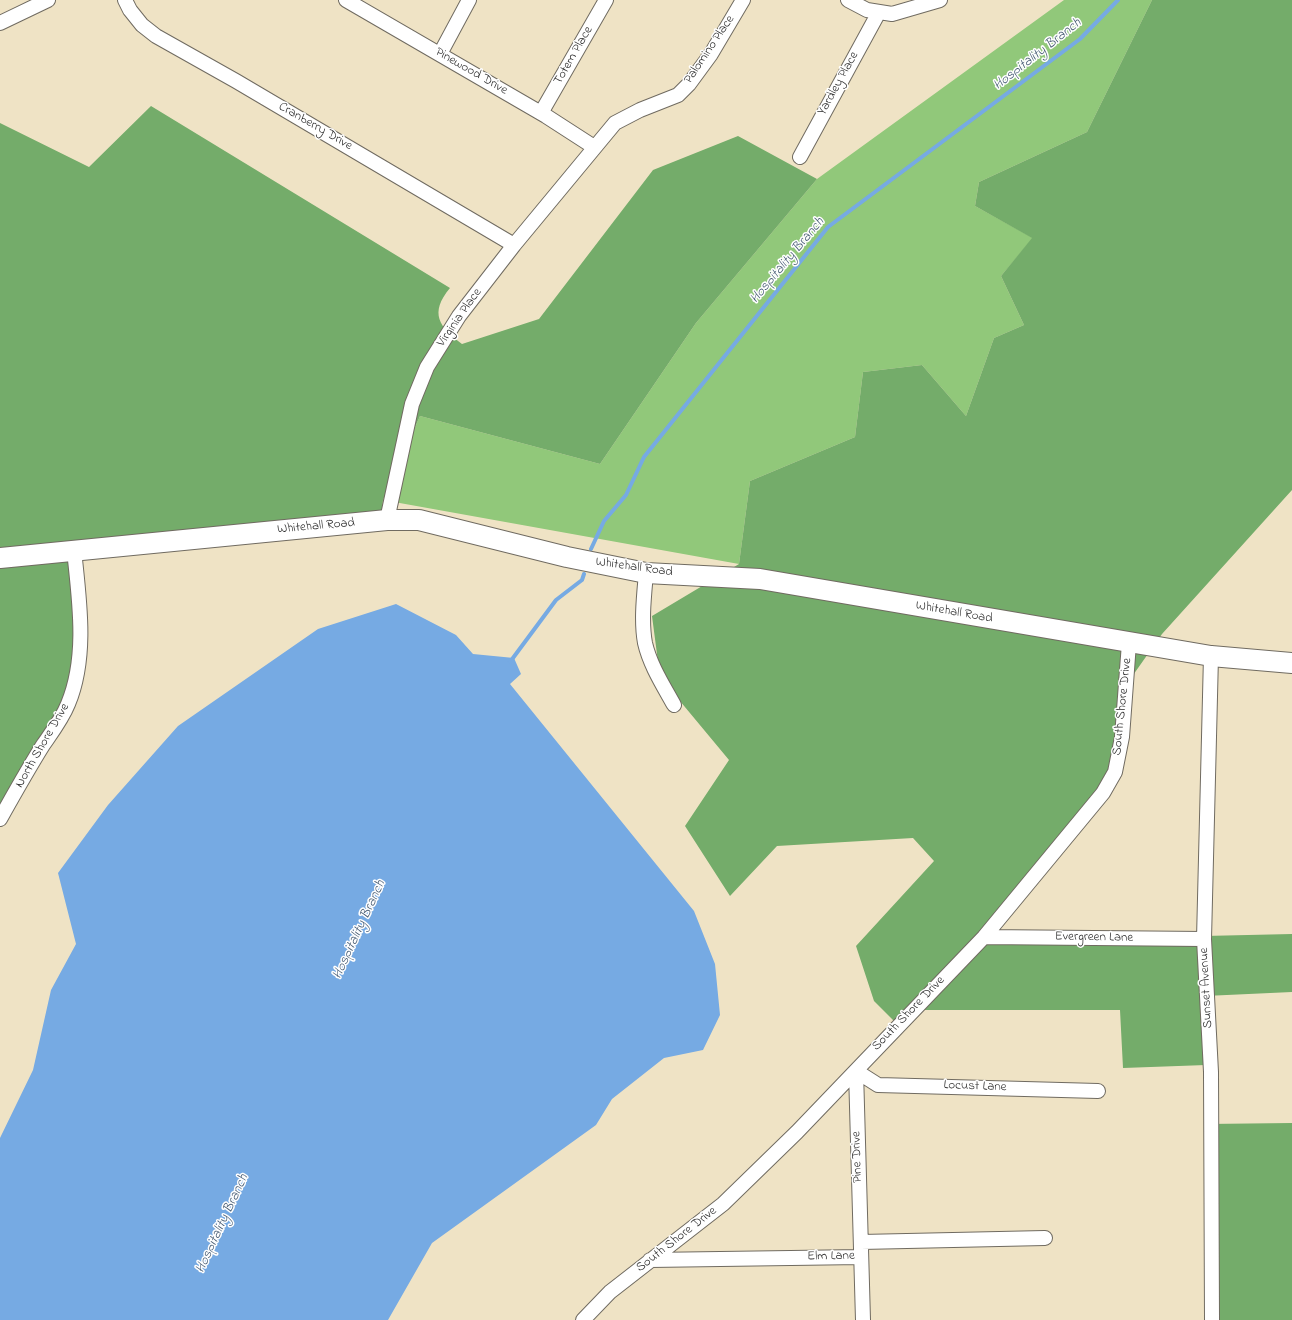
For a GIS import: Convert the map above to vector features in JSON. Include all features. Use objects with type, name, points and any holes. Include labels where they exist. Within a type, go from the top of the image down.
[{"type":"street","points":[[0,23],[48,0]]},
{"type":"street","name":"Cranberry Drive","points":[[125,0],[130,10],[142,25],[156,36],[236,81],[514,245]]},
{"type":"street","name":"Pinewood Drive","points":[[346,0],[541,113],[594,147]]},
{"type":"street","points":[[440,54],[469,0]]},
{"type":"street","name":"Totem Place","points":[[541,113],[606,0]]},
{"type":"street","name":"Palomino Place","points":[[594,147],[615,123],[640,110],[678,95],[689,84],[712,54],[743,0]]},
{"type":"street","points":[[848,0],[867,10],[892,14],[940,0]]},
{"type":"street","name":"Yardley Place","points":[[800,157],[879,12]]},
{"type":"street","name":"Virginia Place","points":[[386,520],[412,404],[427,367],[459,316],[514,245],[594,147]]},
{"type":"street","name":"Whitehall Road","points":[[0,558],[386,520],[419,520],[567,557],[646,572],[760,579],[1211,656],[1292,663]]},
{"type":"street","name":"North Shore Drive","points":[[0,819],[42,746],[61,718],[73,686],[79,652],[81,618],[74,550]]},
{"type":"street","points":[[646,572],[643,623],[645,644],[652,664],[674,705]]},
{"type":"street","name":"South Shore Drive","points":[[583,1320],[597,1304],[650,1260],[723,1204],[771,1158],[984,937],[1103,793],[1115,772],[1122,738],[1129,643]]},
{"type":"street","name":"Sunset Avenue","points":[[1211,656],[1204,939],[1211,1072],[1212,1320]]},
{"type":"street","name":"Evergreen Lane","points":[[984,937],[1204,939]]},
{"type":"street","name":"Locust Lane","points":[[856,1071],[878,1085],[1098,1091]]},
{"type":"street","name":"Pine Drive","points":[[856,1071],[861,1242]]},
{"type":"street","name":"Elm Lane","points":[[650,1260],[862,1256],[861,1242],[1045,1238]]},
{"type":"street","points":[[862,1256],[863,1320]]},
{"type":"green space","points":[[1064,0],[1152,0],[1087,132],[979,182],[975,206],[1033,238],[1001,276],[1024,325],[994,338],[966,416],[922,365],[863,372],[855,437],[750,481],[739,564],[383,500],[420,416],[600,464],[696,323],[817,179]]},
{"type":"green space","points":[[1152,0],[1292,0],[1292,490],[1162,634],[1131,678],[1102,795],[983,941],[1292,934],[1292,992],[1205,996],[1206,1065],[1123,1068],[1120,1010],[918,1010],[901,1028],[874,1001],[856,946],[934,861],[913,838],[777,846],[730,896],[685,826],[729,760],[660,677],[652,616],[739,564],[750,481],[855,437],[863,372],[922,365],[966,416],[994,338],[1024,325],[1001,276],[1032,238],[975,206],[979,182],[1087,132]]},
{"type":"green space","points":[[151,106],[450,288],[440,305],[440,319],[447,332],[462,344],[539,319],[653,170],[738,136],[817,179],[696,323],[600,464],[420,416],[383,500],[380,529],[73,560],[75,703],[0,823],[0,123],[89,167]]},
{"type":"green space","points":[[1292,1123],[1292,1320],[1208,1320],[1206,1124]]},
{"type":"water","points":[[396,604],[456,635],[473,654],[514,658],[521,674],[510,684],[694,911],[715,964],[720,1015],[703,1050],[664,1058],[612,1099],[596,1125],[432,1243],[388,1320],[0,1320],[0,1138],[33,1070],[51,990],[76,944],[58,873],[108,805],[178,726],[318,629]]},
{"type":"waterway","name":"Hospitality Branch","points":[[591,549],[604,521],[626,495],[644,457],[828,227],[1080,39],[1118,0]]},
{"type":"waterway","name":"Hospitality Branch","points":[[510,662],[556,600],[582,580],[584,574]]}]
